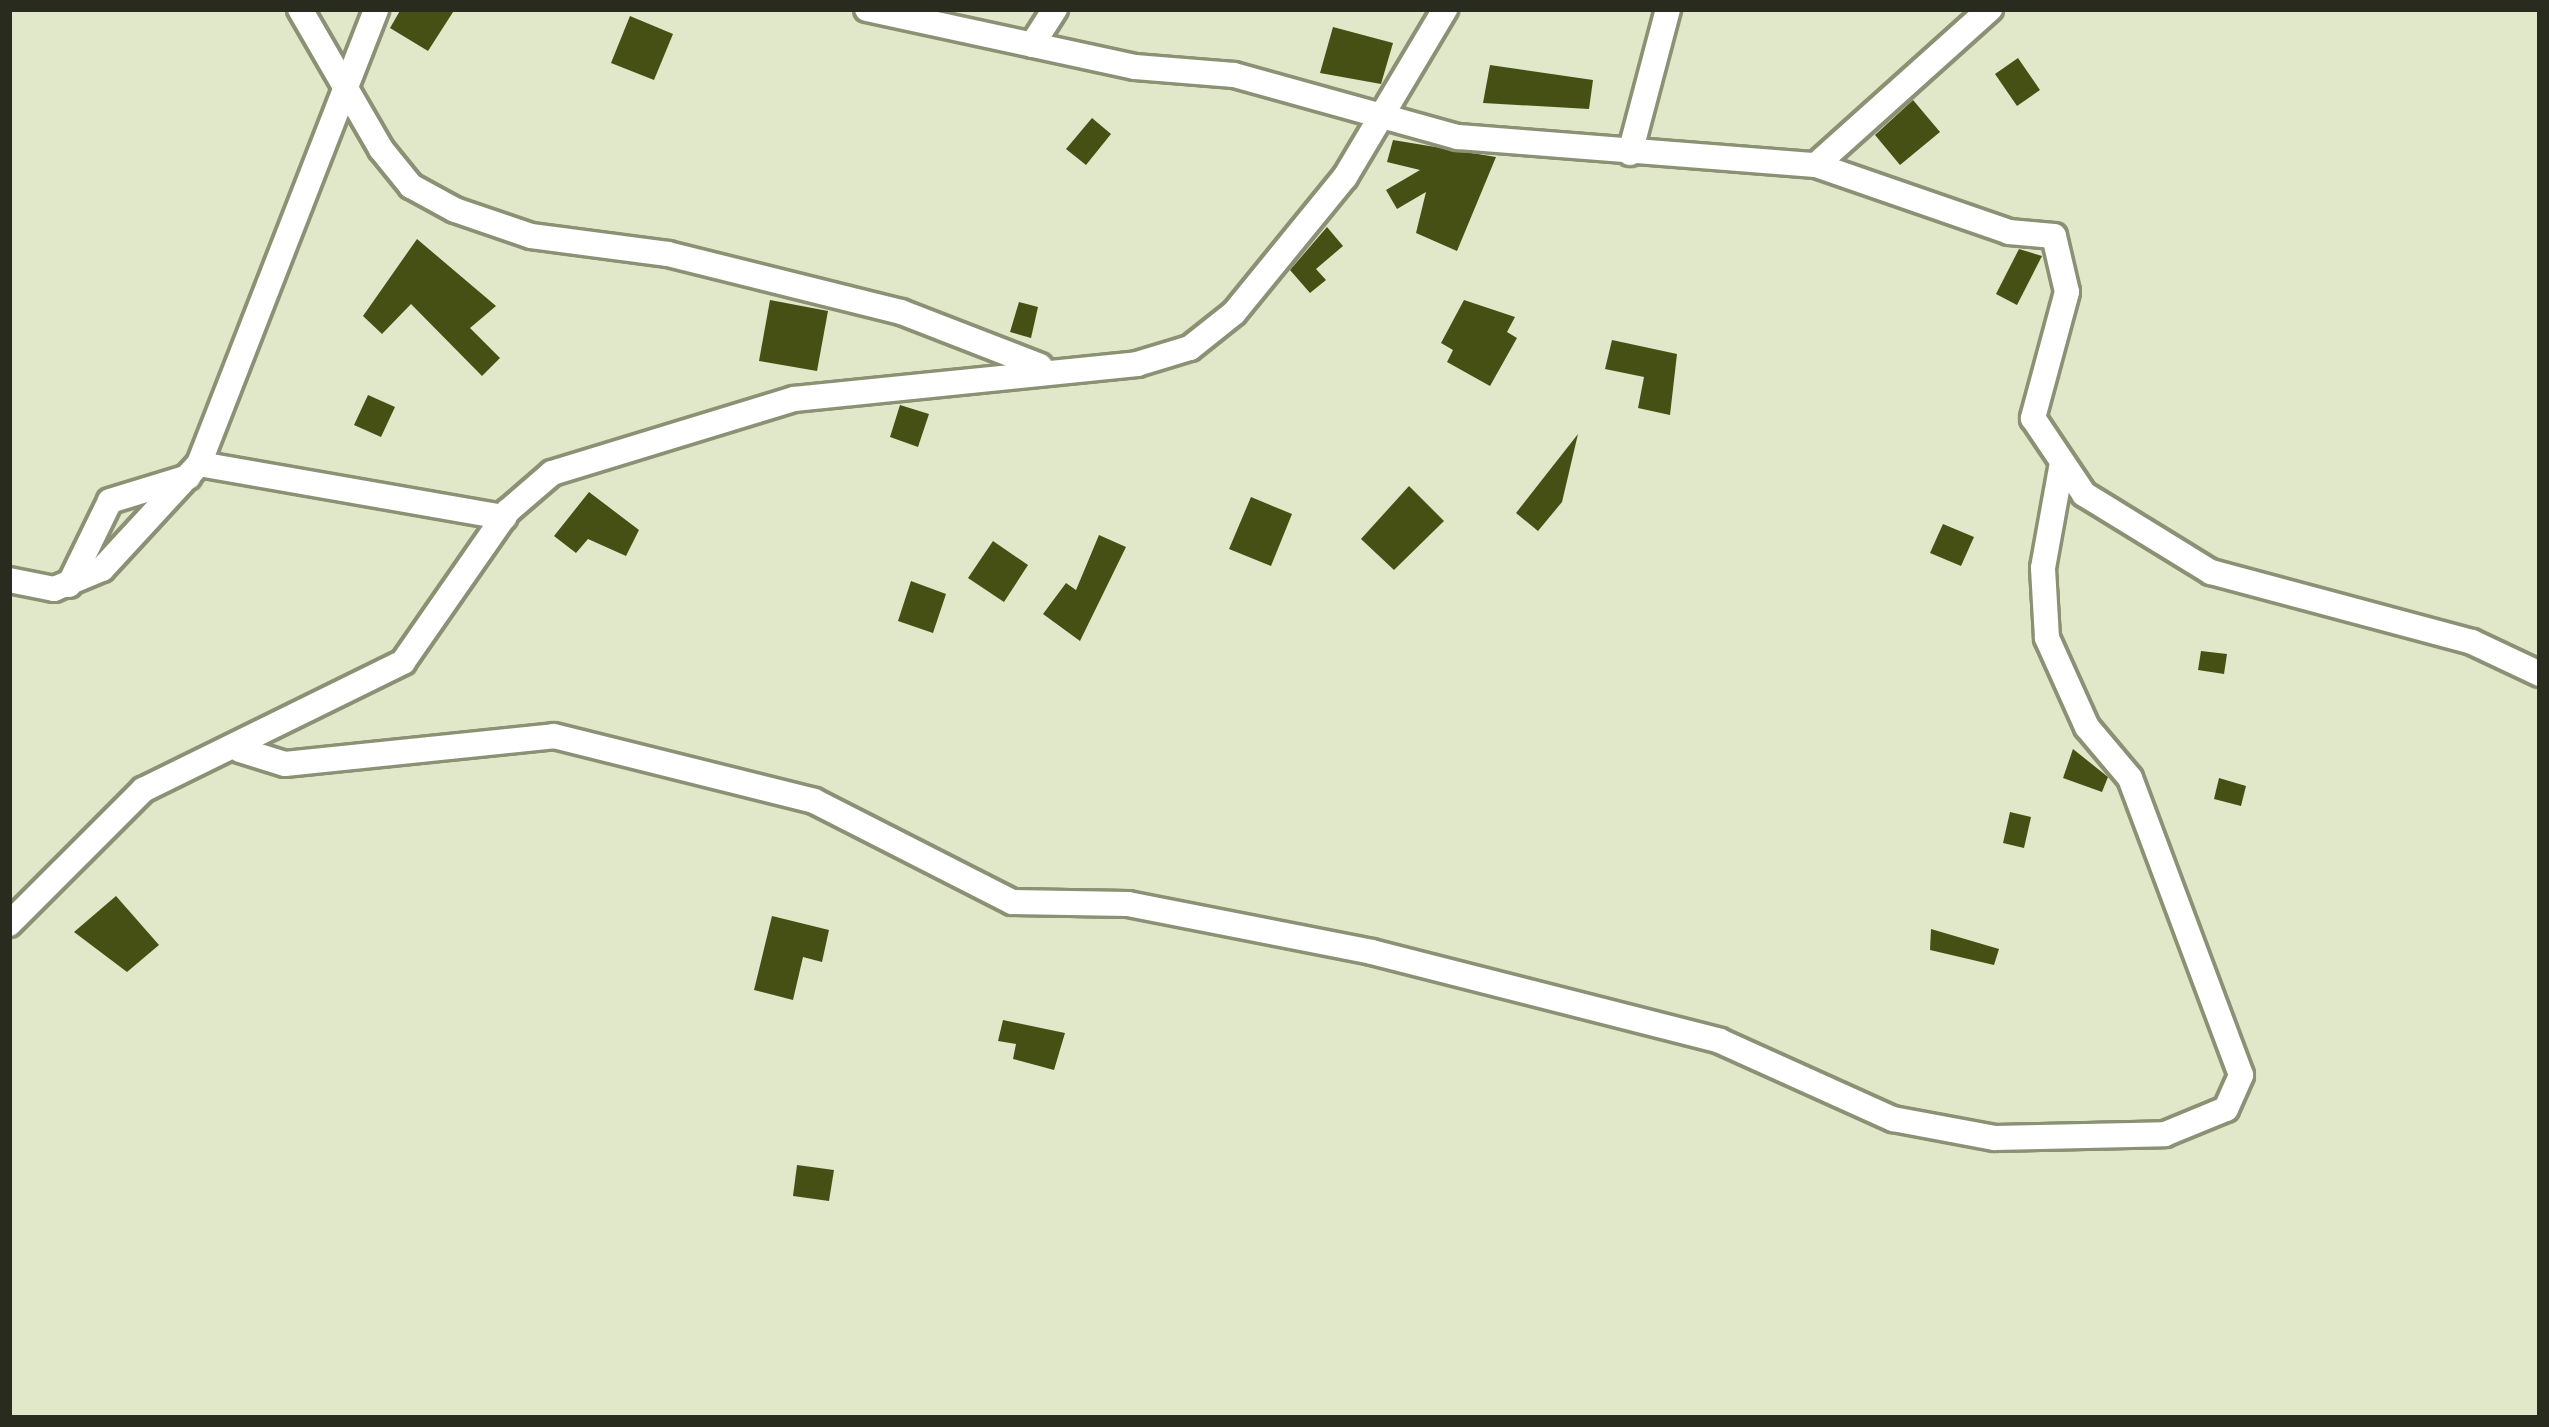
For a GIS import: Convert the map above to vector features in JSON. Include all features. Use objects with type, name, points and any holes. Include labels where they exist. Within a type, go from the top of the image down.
[{"type":"street","points":[[300,9],[347,92],[411,186],[455,210],[531,236],[668,254],[902,311],[1042,367]]},
{"type":"street","points":[[9,580],[69,585],[133,546],[193,471],[253,305],[347,92],[376,9]]},
{"type":"street","points":[[867,9],[1032,44],[1234,75],[1351,114],[1385,113],[1458,136],[1816,165],[2009,232],[2054,236],[2067,292],[2033,418],[2061,468],[2109,515],[2211,572],[2473,642],[2540,674]]},
{"type":"street","points":[[1032,44],[1054,9]]},
{"type":"street","points":[[9,924],[143,790],[184,764],[240,750],[403,662],[504,517],[552,473],[794,399],[1042,367],[1137,364],[1190,348],[1234,314],[1385,113],[1445,9]]},
{"type":"street","points":[[1630,153],[1668,9]]},
{"type":"street","points":[[1816,165],[1990,9]]},
{"type":"street","points":[[240,750],[285,764],[554,736],[814,801],[1012,902],[1128,904],[1372,952],[1720,1041],[1893,1119],[1995,1138],[2165,1134],[2226,1109],[2241,1075],[2130,778],[2087,727],[2047,638],[2043,568],[2061,468]]},
{"type":"street","points":[[69,585],[110,501],[193,471],[504,517]]},
{"type":"building","points":[[401,9],[455,9],[428,51],[390,28]]},
{"type":"building","points":[[630,16],[673,34],[654,80],[611,63]]},
{"type":"building","points":[[1333,27],[1393,43],[1381,84],[1320,73]]},
{"type":"building","points":[[2018,58],[2040,90],[2017,106],[1995,74]]},
{"type":"building","points":[[1490,65],[1593,80],[1589,109],[1483,103]]},
{"type":"building","points":[[1913,100],[1940,132],[1900,165],[1875,135]]},
{"type":"building","points":[[1092,118],[1111,134],[1086,165],[1066,149]]},
{"type":"building","points":[[1393,140],[1496,157],[1457,251],[1416,233],[1426,192],[1397,209],[1386,190],[1420,170],[1387,162]]},
{"type":"building","points":[[1327,227],[1343,246],[1316,269],[1326,280],[1310,293],[1290,270]]},
{"type":"building","points":[[417,239],[496,306],[470,328],[500,358],[482,376],[411,304],[382,334],[363,316]]},
{"type":"building","points":[[2019,249],[2042,256],[2017,305],[1996,294]]},
{"type":"building","points":[[770,300],[828,311],[817,371],[759,361]]},
{"type":"building","points":[[1464,300],[1515,317],[1507,332],[1517,338],[1490,386],[1447,362],[1453,350],[1441,343]]},
{"type":"building","points":[[1019,302],[1038,307],[1031,338],[1010,332]]},
{"type":"building","points":[[1612,340],[1677,354],[1670,415],[1638,408],[1644,377],[1605,369]]},
{"type":"building","points":[[368,395],[395,407],[381,437],[354,425]]},
{"type":"building","points":[[900,405],[929,414],[918,447],[890,437]]},
{"type":"building","points":[[1578,434],[1562,502],[1538,531],[1516,513]]},
{"type":"building","points":[[1409,486],[1444,521],[1394,570],[1361,539]]},
{"type":"building","points":[[589,492],[639,530],[626,556],[588,539],[576,553],[554,536]]},
{"type":"building","points":[[1251,497],[1292,514],[1271,566],[1229,549]]},
{"type":"building","points":[[1943,524],[1974,537],[1961,566],[1930,553]]},
{"type":"building","points":[[1099,535],[1126,547],[1080,641],[1043,614],[1066,583],[1076,590]]},
{"type":"building","points":[[993,541],[1028,565],[1004,602],[968,578]]},
{"type":"building","points":[[911,581],[946,594],[933,633],[898,621]]},
{"type":"building","points":[[2201,651],[2227,654],[2224,674],[2198,670]]},
{"type":"building","points":[[2073,749],[2108,777],[2102,792],[2063,778]]},
{"type":"building","points":[[2219,778],[2246,786],[2241,806],[2214,799]]},
{"type":"building","points":[[2010,812],[2031,817],[2024,848],[2003,843]]},
{"type":"building","points":[[116,896],[159,945],[127,972],[74,932]]},
{"type":"building","points":[[772,916],[829,930],[822,962],[803,957],[793,1000],[754,990]]},
{"type":"building","points":[[1931,929],[1999,949],[1994,965],[1930,950]]},
{"type":"building","points":[[1003,1020],[1065,1033],[1054,1070],[1013,1059],[1016,1044],[998,1041]]},
{"type":"building","points":[[797,1165],[834,1170],[829,1201],[793,1196]]}]
